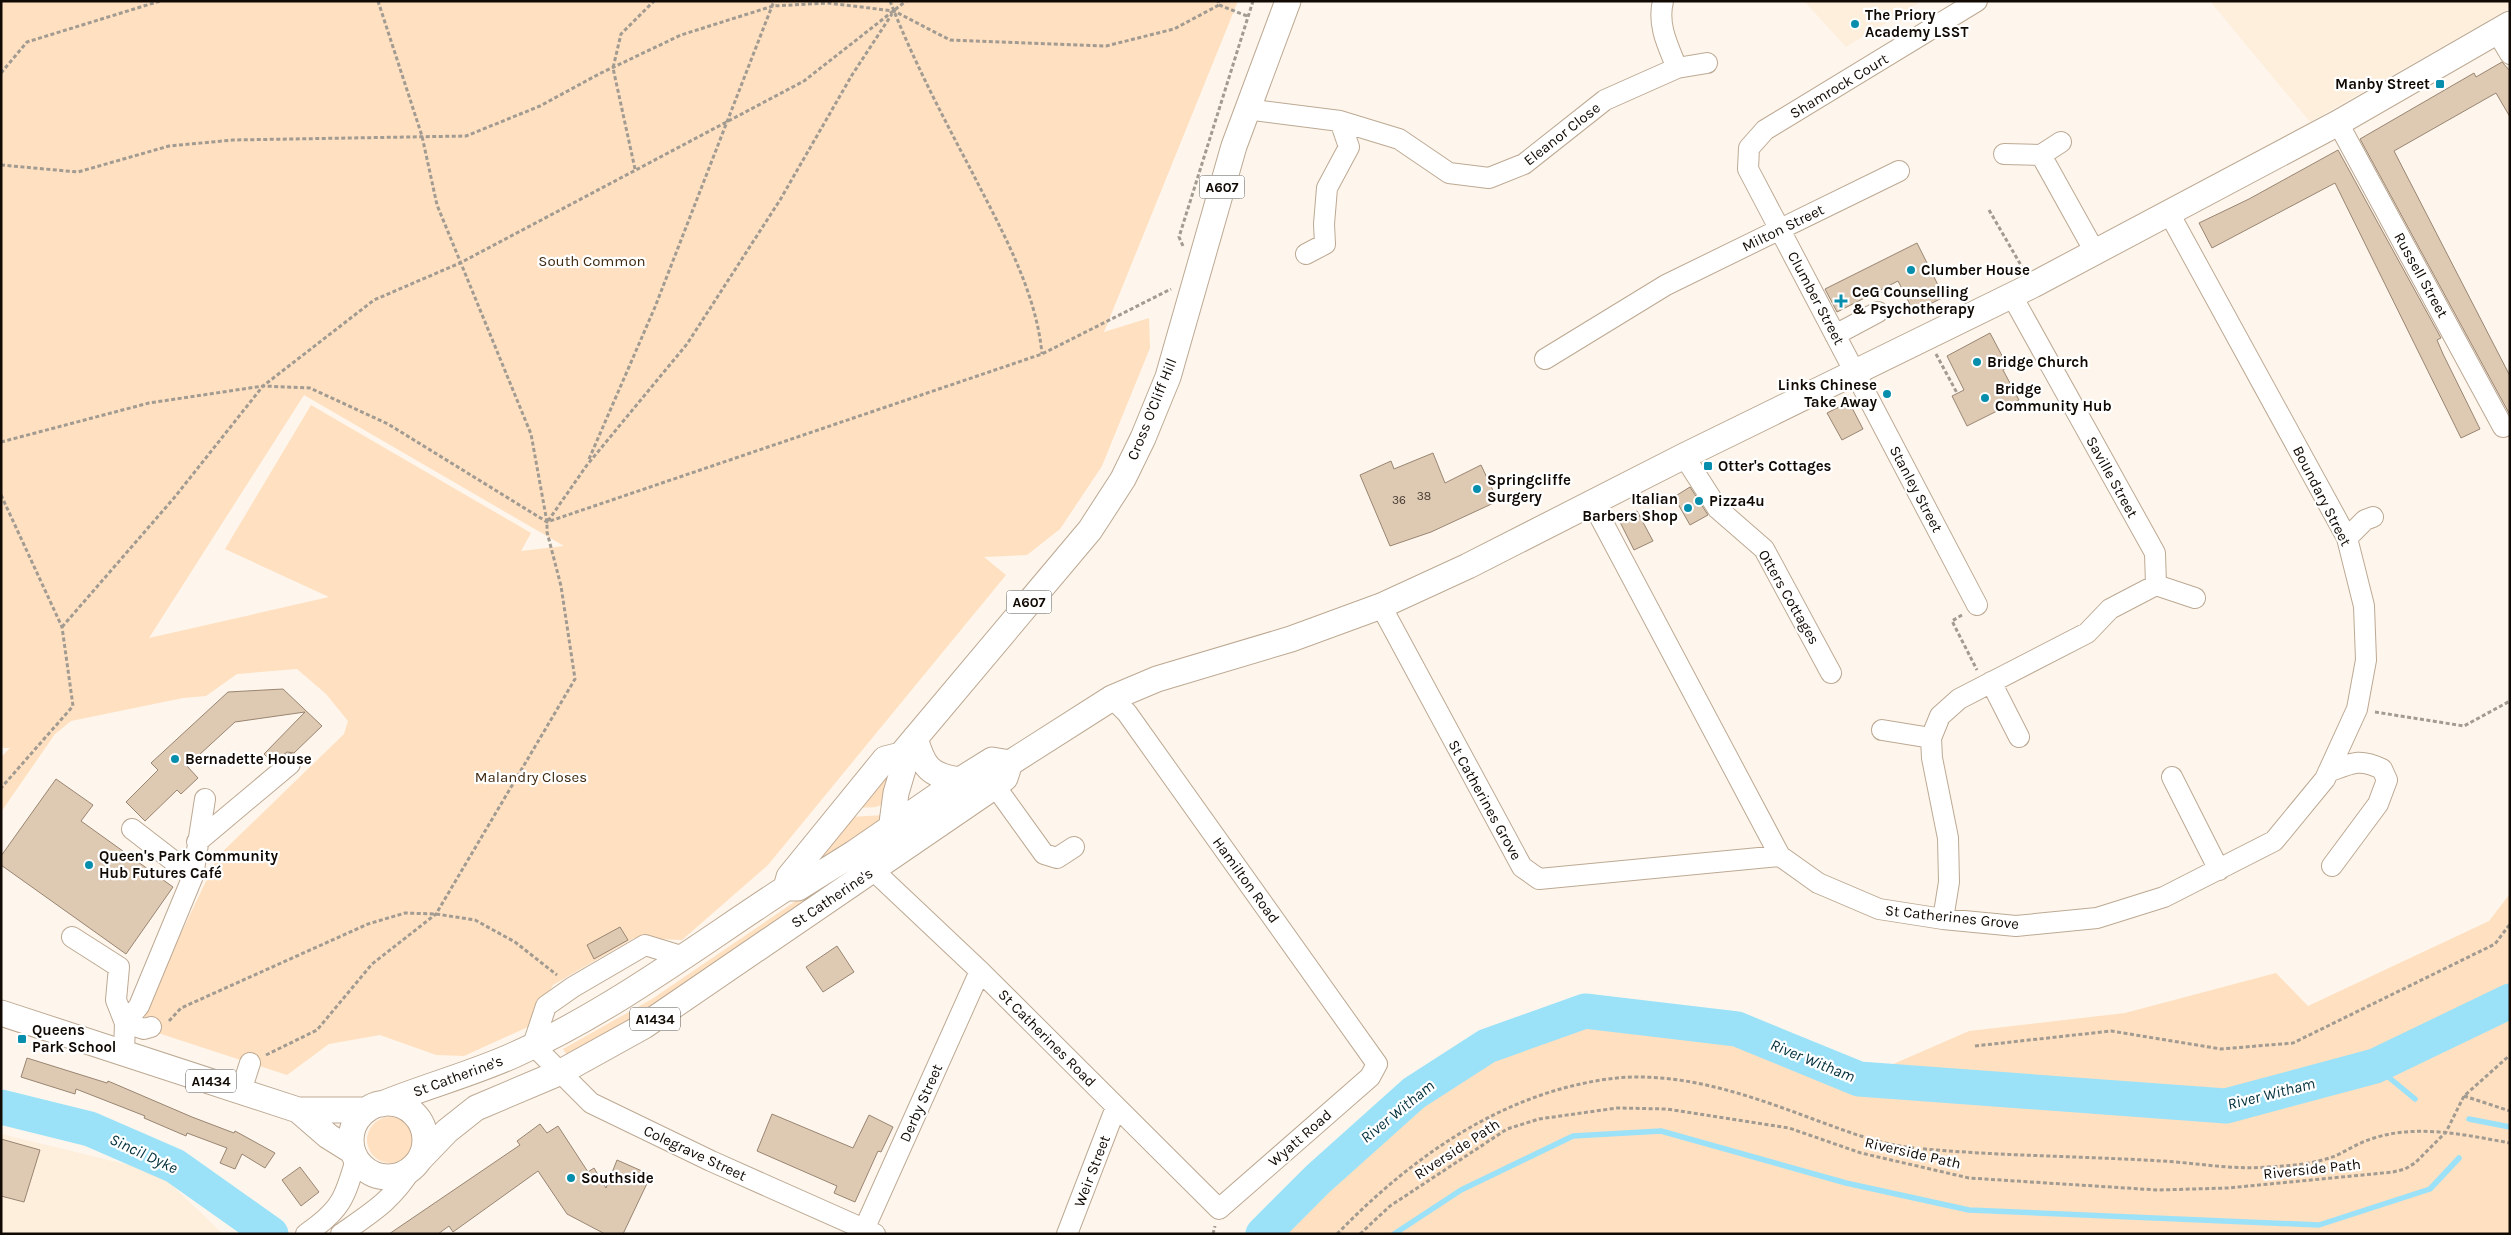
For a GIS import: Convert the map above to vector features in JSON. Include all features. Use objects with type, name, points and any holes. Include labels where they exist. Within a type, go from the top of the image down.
[{"type":"main road","name":"Cross O'Cliff Hill","points":[[908,746],[1090,530],[1114,494],[1143,438],[1168,377],[1246,109],[1288,1]]},
{"type":"main road","name":"A1434","points":[[1010,762],[1112,698],[1157,678],[1291,639],[1381,606],[1468,566],[1684,456],[1855,374],[2022,290],[2338,123],[2503,28]]},
{"type":"main road","points":[[908,746],[937,775],[960,780]]},
{"type":"main road","points":[[877,867],[886,853],[892,828],[896,793],[908,746]]},
{"type":"main road","name":"St Catherine's","points":[[786,888],[789,877],[885,759],[908,746]]},
{"type":"main road","name":"St Catherine's","points":[[375,1107],[462,1076],[534,1046],[638,988],[681,956],[786,888],[798,888],[892,828],[992,760],[1010,762],[1005,778],[995,786],[644,1026],[561,1072],[476,1108],[447,1132],[416,1163]]},
{"type":"main road","name":"A1434","points":[[1,1013],[298,1110],[400,1106],[417,1118],[425,1137],[416,1163],[398,1176],[382,1177],[367,1171],[354,1155],[298,1110]]},
{"type":"main road","points":[[354,1155],[352,1132],[355,1124],[375,1107]]},
{"type":"street","points":[[1663,1],[1660,11],[1664,35],[1677,68]]},
{"type":"street","name":"Shamrock Court","points":[[1748,169],[1748,148],[1765,130],[1977,1]]},
{"type":"street","points":[[2503,28],[2510,54]]},
{"type":"street","name":"Eleanor Close","points":[[1246,109],[1340,121],[1399,139],[1449,173],[1488,178],[1524,164],[1605,100],[1677,68],[1707,63]]},
{"type":"street","points":[[1306,254],[1325,244],[1326,188],[1349,147],[1340,121]]},
{"type":"street","name":"Russell Street","points":[[2338,123],[2504,427]]},
{"type":"street","points":[[2004,154],[2041,155],[2061,142]]},
{"type":"street","points":[[2041,155],[2095,252]]},
{"type":"street","name":"Clumber Street","points":[[1748,169],[1855,374]]},
{"type":"street","name":"Milton Street","points":[[1545,359],[1666,285],[1899,171]]},
{"type":"street","name":"Boundary Street","points":[[2169,213],[2347,538],[2364,606],[2366,660],[2357,709],[2328,772],[2274,841],[2219,870]]},
{"type":"street","name":"Saville Street","points":[[2022,290],[2143,533],[2155,553],[2156,585]]},
{"type":"street","points":[[1835,335],[1878,312]]},
{"type":"street","name":"Stanley Street","points":[[1855,374],[1977,605]]},
{"type":"street","name":"Otters Cottages","points":[[1684,456],[1718,508],[1764,549],[1831,673]]},
{"type":"street","name":"St Catherines Grove","points":[[1593,504],[1780,856],[1818,883],[1879,909],[1943,919],[2016,926],[2097,918],[2164,896],[2219,870]]},
{"type":"street","points":[[2347,538],[2365,520],[2373,517]]},
{"type":"street","points":[[1943,919],[1949,882],[1948,838],[1932,758],[1931,738],[1940,716],[1959,699],[2087,633],[2110,609],[2156,585],[2195,598]]},
{"type":"street","name":"St Catherines Grove","points":[[1381,606],[1522,867],[1539,879],[1780,856]]},
{"type":"street","points":[[1988,684],[2019,737]]},
{"type":"street","name":"Hamilton Road","points":[[1112,698],[1132,720],[1377,1064]]},
{"type":"street","points":[[1882,730],[1931,738]]},
{"type":"street","points":[[2328,772],[2355,762],[2367,762],[2382,769],[2387,780],[2378,804],[2339,854],[2332,866]]},
{"type":"street","points":[[197,842],[290,764]]},
{"type":"street","points":[[2172,777],[2219,870]]},
{"type":"street","points":[[995,786],[1044,854],[1057,858],[1074,847]]},
{"type":"street","points":[[125,1023],[139,1006],[194,876],[197,842],[205,800]]},
{"type":"street","points":[[132,829],[194,876]]},
{"type":"street","name":"St Catherines Road","points":[[877,867],[1219,1209]]},
{"type":"street","points":[[72,937],[120,967],[116,1000],[125,1023],[124,1052]]},
{"type":"street","points":[[534,1046],[546,1006],[573,987],[645,945],[681,956]]},
{"type":"street","name":"Derby Street","points":[[867,1232],[980,971]]},
{"type":"street","points":[[125,1023],[144,1029],[157,1027]]},
{"type":"street","name":"Colegrave Street","points":[[534,1046],[590,1103],[867,1232]]},
{"type":"street","points":[[241,1091],[250,1063]]},
{"type":"street","name":"Wyatt Road","points":[[1219,1209],[1370,1077],[1377,1064]]},
{"type":"street","name":"Weir Street","points":[[1067,1234],[1116,1107]]},
{"type":"street","points":[[310,1232],[340,1204],[354,1155]]},
{"type":"street","points":[[352,1231],[400,1188],[416,1163]]},
{"type":"path","points":[[1,73],[27,42],[160,1]]},
{"type":"path","points":[[250,1063],[317,1030],[372,964],[436,914],[575,679],[561,586],[547,532],[547,522],[531,434],[437,205],[422,136],[378,1]]},
{"type":"path","points":[[635,169],[613,68],[621,34],[654,1]]},
{"type":"path","points":[[584,470],[655,307],[774,1]]},
{"type":"path","points":[[890,1],[948,126],[1010,246],[1040,331],[1042,354]]},
{"type":"path","points":[[62,627],[174,498],[263,386],[374,300],[460,263],[804,81],[906,1]]},
{"type":"path","points":[[1,165],[78,172],[169,146],[233,140],[466,136],[540,106],[681,35],[773,6],[828,4],[894,11],[950,40],[1106,46],[1174,29],[1219,3],[1247,16]]},
{"type":"path","points":[[547,522],[587,464],[687,344],[780,200],[852,75],[894,11]]},
{"type":"path","points":[[1988,210],[2022,290]]},
{"type":"path","points":[[547,522],[1042,354],[1197,276]]},
{"type":"path","points":[[1928,338],[1957,394]]},
{"type":"path","points":[[1,442],[149,403],[263,386],[310,388],[388,424],[547,522]]},
{"type":"path","points":[[1,495],[62,627],[73,706],[1,788]]},
{"type":"path","points":[[1977,605],[1952,621],[1988,684]]},
{"type":"path","points":[[2357,709],[2464,726],[2510,701]]},
{"type":"path","points":[[157,1027],[181,1008],[368,924],[405,913],[436,914],[475,920],[515,942],[573,987]]},
{"type":"path","points":[[1975,1046],[2110,1031],[2221,1049],[2293,1043],[2495,944],[2510,924]]},
{"type":"path","points":[[2464,1096],[2510,1056]]},
{"type":"path","points":[[1337,1234],[1425,1156],[1463,1130],[1498,1111],[1533,1097],[1603,1079],[1629,1077],[1658,1078],[1707,1085],[1749,1096],[1873,1141],[1890,1145],[1948,1151],[2162,1161],[2262,1168],[2287,1166],[2334,1156],[2384,1136],[2446,1132],[2510,1143]]},
{"type":"path","points":[[2464,1096],[2510,1111]]},
{"type":"path","name":"Riverside Path","points":[[1360,1234],[1390,1206],[1507,1129],[1539,1118],[1617,1108],[1675,1110],[1789,1128],[1861,1153],[1969,1178],[2157,1190],[2228,1188],[2405,1170],[2415,1163],[2446,1132],[2464,1096]]},
{"type":"shaded area","name":"The Priory Academy LSST","points":[[1804,1],[1922,1],[1846,47]]},
{"type":"shaded area","points":[[2210,1],[2510,1],[2510,8],[2310,122]]},
{"type":"shaded area","points":[[1,1134],[158,1172],[223,1234],[1,1234]]},
{"type":"green space","points":[[1,1],[1238,1],[1104,332],[1149,318],[1150,348],[1102,466],[1060,529],[1027,555],[984,557],[1006,575],[768,865],[682,940],[634,938],[553,985],[530,1026],[464,1056],[436,1055],[380,1035],[329,1044],[287,1075],[158,1033],[151,1027],[143,1013],[218,856],[344,734],[348,721],[326,694],[297,669],[237,674],[206,696],[183,698],[71,721],[55,734],[1,812],[1,757],[10,748],[1,748]],"holes":[[[304,395],[564,546],[521,551],[531,533],[311,405],[225,549],[329,597],[149,638]]]},
{"type":"green space","points":[[884,778],[890,781],[886,803],[876,807],[857,808]]},
{"type":"green space","points":[[884,815],[881,823],[794,880],[850,817]]},
{"type":"green space","points":[[862,856],[859,864],[654,1008],[568,1057],[563,1049],[652,999]]},
{"type":"green space","points":[[2510,887],[2510,1234],[1263,1234],[1318,1179],[1414,1093],[1487,1046],[1585,1011],[1737,1029],[1859,1079],[1969,1031],[2125,1013],[2276,973],[2308,1006],[2489,921],[2509,895]]},
{"type":"green space","points":[[385,1117],[395,1117],[409,1127],[413,1140],[409,1153],[403,1159],[395,1163],[385,1163],[371,1153],[367,1145],[367,1135],[377,1121]]},
{"type":"building","points":[[2502,62],[2510,71],[2510,117],[2496,93],[2394,151],[2510,376],[2510,415],[2360,139],[2474,73],[2476,77]]},
{"type":"building","points":[[2338,150],[2441,338],[2437,340],[2443,354],[2480,429],[2461,438],[2335,183],[2212,248],[2199,223],[2249,199]]},
{"type":"building","points":[[1917,243],[1944,297],[1914,312],[1898,281],[1837,312],[1825,289]]},
{"type":"building","points":[[1990,333],[2008,367],[2003,370],[2019,400],[1967,426],[1952,396],[1964,390],[1947,356]]},
{"type":"building","points":[[1849,402],[1863,429],[1842,440],[1827,413]]},
{"type":"building","points":[[1433,453],[1445,483],[1481,465],[1498,501],[1431,532],[1390,546],[1360,475],[1391,461],[1394,469]]},
{"type":"building","name":"Italian Barbers Shop","points":[[1690,487],[1708,515],[1690,525],[1674,497]]},
{"type":"building","points":[[1637,511],[1653,541],[1634,550],[1619,520]]},
{"type":"building","name":"Bernadette House","points":[[283,689],[322,726],[294,753],[287,752],[273,763],[264,754],[305,712],[235,722],[187,766],[198,778],[181,794],[177,790],[145,821],[126,802],[158,770],[151,763],[228,692]]},
{"type":"building","points":[[56,779],[93,805],[81,821],[173,887],[126,954],[1,865],[1,856]]},
{"type":"building","points":[[620,927],[628,940],[594,959],[587,945]]},
{"type":"building","points":[[837,946],[854,972],[823,992],[806,967]]},
{"type":"building","points":[[27,1058],[107,1083],[108,1081],[192,1117],[234,1133],[235,1131],[275,1153],[265,1168],[242,1154],[235,1169],[220,1163],[227,1148],[187,1133],[186,1136],[144,1118],[145,1116],[76,1089],[75,1094],[21,1077]]},
{"type":"building","points":[[772,1114],[853,1148],[869,1115],[893,1127],[881,1152],[878,1151],[855,1202],[834,1193],[837,1186],[757,1151]]},
{"type":"building","name":"Southside","points":[[540,1124],[547,1133],[558,1126],[588,1172],[594,1168],[606,1188],[617,1160],[651,1175],[623,1234],[605,1234],[567,1214],[538,1171],[453,1232],[449,1226],[438,1234],[389,1234],[520,1145],[517,1141]]},
{"type":"building","points":[[1,1139],[40,1150],[24,1202],[1,1196]]},
{"type":"building","points":[[300,1167],[319,1192],[301,1206],[282,1180]]},
{"type":"waterway","name":"River Witham","points":[[1263,1234],[1318,1179],[1414,1093],[1487,1046],[1585,1011],[1737,1029],[1859,1079],[2226,1106],[2375,1066],[2510,1001]]},
{"type":"waterway","points":[[2375,1066],[2415,1099]]},
{"type":"waterway","name":"Sincil Dyke","points":[[1,1107],[90,1129],[175,1166],[271,1234]]},
{"type":"waterway","points":[[2469,1119],[2510,1127]]},
{"type":"waterway","points":[[1394,1234],[1461,1190],[1573,1136],[1661,1131],[1846,1183],[1969,1210],[2319,1225],[2430,1189],[2459,1158]]},
{"type":"place","name":"The Priory Academy LSST","points":[[1855,24]]},
{"type":"place","name":"Manby Street","points":[[2440,84]]},
{"type":"place","name":"Clumber House","points":[[1911,270]]},
{"type":"place","name":"CeG Counselling & Psychotherapy","points":[[1841,301]]},
{"type":"place","name":"Bridge Church","points":[[1977,362]]},
{"type":"place","name":"Links Chinese Take Away","points":[[1887,394]]},
{"type":"place","name":"Bridge Community Hub","points":[[1985,398]]},
{"type":"place","name":"Otter's Cottages","points":[[1708,466]]},
{"type":"place","name":"Springcliffe Surgery","points":[[1477,489]]},
{"type":"place","name":"Pizza4u","points":[[1699,501]]},
{"type":"place","name":"Italian Barbers Shop","points":[[1688,508]]},
{"type":"place","name":"Bernadette House","points":[[175,759]]},
{"type":"place","name":"Queen's Park Community Hub Futures Café","points":[[89,865]]},
{"type":"place","name":"Queens Park School","points":[[22,1039]]},
{"type":"place","name":"Southside","points":[[571,1178]]},
{"type":"park label","name":"South Common","points":[[592,261]]},
{"type":"park label","name":"Malandry Closes","points":[[531,777]]}]
